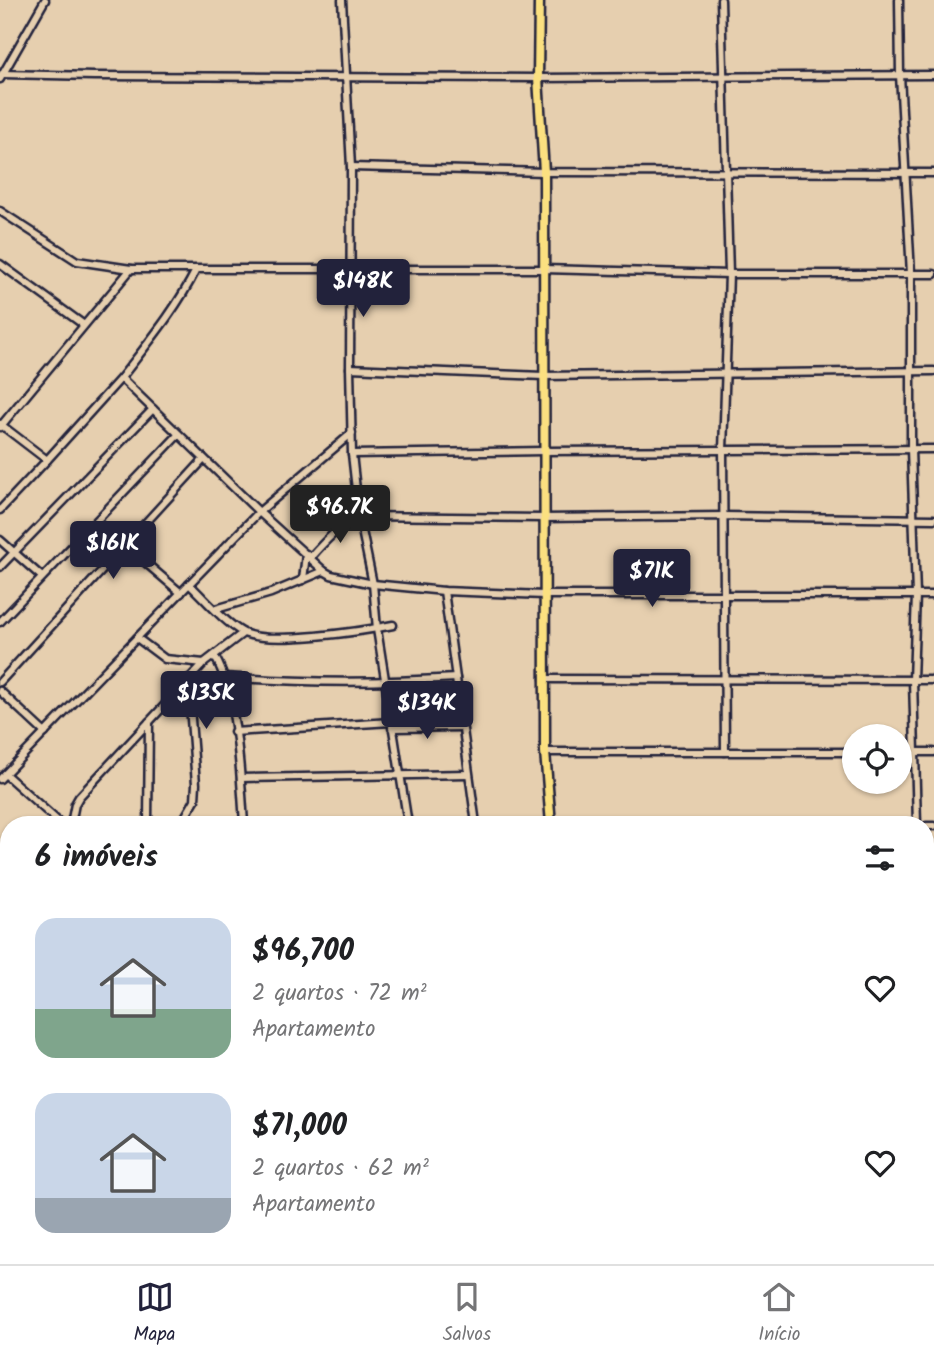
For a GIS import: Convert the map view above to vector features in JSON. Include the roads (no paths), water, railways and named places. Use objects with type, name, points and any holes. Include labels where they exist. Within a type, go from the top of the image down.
[{"type":"main road","points":[[539,0],[538,78],[544,173],[545,752],[550,816]]},
{"type":"street","points":[[342,0],[351,167],[349,368],[352,454],[359,516],[373,584],[377,629],[407,816]]},
{"type":"street","points":[[721,0],[729,274],[723,450],[725,752]]},
{"type":"street","points":[[900,0],[900,75],[911,274],[911,449],[916,595],[913,680],[918,816]]},
{"type":"street","points":[[42,1],[1,76],[722,78],[934,75]]},
{"type":"street","points":[[351,167],[544,173],[934,173]]},
{"type":"street","points":[[0,211],[77,261],[131,268],[934,274]]},
{"type":"street","points":[[0,264],[84,325]]},
{"type":"street","points":[[47,460],[1,426],[131,268]]},
{"type":"street","points":[[0,510],[121,378],[164,324],[196,270]]},
{"type":"street","points":[[349,368],[543,376],[934,372]]},
{"type":"street","points":[[121,378],[259,512],[331,575],[373,584],[444,591],[544,595],[934,595]]},
{"type":"street","points":[[0,567],[153,409]]},
{"type":"street","points":[[51,816],[3,777],[259,512],[352,433]]},
{"type":"street","points":[[0,622],[178,435]]},
{"type":"street","points":[[352,454],[934,449]]},
{"type":"street","points":[[0,682],[204,459]]},
{"type":"street","points":[[303,580],[308,556],[337,529],[359,516],[934,519]]},
{"type":"street","points":[[0,540],[42,577]]},
{"type":"street","points":[[126,546],[181,593]]},
{"type":"street","points":[[216,608],[271,593],[324,571]]},
{"type":"street","points":[[189,584],[243,633],[264,637],[303,636],[393,625]]},
{"type":"street","points":[[444,591],[475,816]]},
{"type":"street","points":[[73,816],[79,797],[204,663],[243,633]]},
{"type":"street","points":[[137,638],[165,659],[204,663]]},
{"type":"street","points":[[215,657],[225,677],[241,778],[243,816]]},
{"type":"street","points":[[225,677],[273,681],[385,682],[456,678]]},
{"type":"street","points":[[544,679],[934,680]]},
{"type":"street","points":[[186,816],[195,800],[196,784],[188,680]]},
{"type":"street","points":[[0,691],[45,733]]},
{"type":"street","points":[[148,816],[149,722]]},
{"type":"street","points":[[234,732],[392,725],[461,727]]},
{"type":"street","points":[[545,752],[842,752]]},
{"type":"street","points":[[912,752],[934,752]]},
{"type":"street","points":[[241,778],[468,774]]}]
